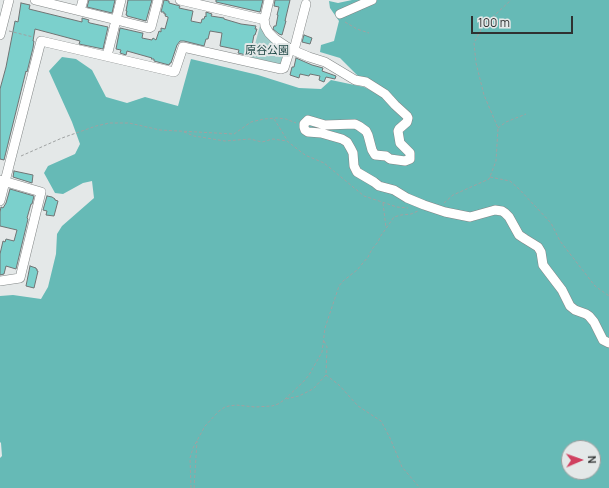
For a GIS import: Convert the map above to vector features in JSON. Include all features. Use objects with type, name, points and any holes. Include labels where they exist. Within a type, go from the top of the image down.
[{"type":"street","points":[[3,33],[9,0]]},
{"type":"street","points":[[35,0],[149,28],[151,27],[158,0]]},
{"type":"street","points":[[80,11],[83,0]]},
{"type":"street","points":[[107,56],[121,0]]},
{"type":"street","points":[[180,0],[194,1],[261,19],[264,18]]},
{"type":"street","points":[[269,0],[264,18],[265,26],[275,39],[292,50],[309,58],[325,62],[355,80],[366,82],[385,94],[407,116],[407,122],[399,128],[398,131],[400,143],[410,153],[410,159],[405,161],[390,160],[386,156],[375,155],[366,131],[354,124],[325,125],[308,120],[304,125],[305,130],[308,132],[337,137],[347,142],[353,153],[353,162],[357,172],[379,186],[394,190],[407,198],[436,210],[470,217],[495,210],[505,213],[509,217],[519,235],[538,247],[541,252],[543,265],[562,290],[570,306],[575,310],[589,316],[594,322],[603,340],[609,343]]},
{"type":"street","points":[[340,14],[372,0]]},
{"type":"street","points":[[0,201],[3,180],[41,41],[174,72],[184,46],[282,69],[284,68],[292,50],[306,4]]},
{"type":"street","points":[[0,281],[20,278],[41,192],[8,183],[3,180]]},
{"type":"path","points":[[436,210],[453,195],[488,179],[496,161],[498,128],[484,94],[476,63],[474,43],[483,26],[511,0]]},
{"type":"path","points":[[340,14],[339,18],[357,30],[369,34]]},
{"type":"path","points":[[3,33],[37,38],[41,41]]},
{"type":"path","points":[[498,128],[506,122],[526,114]]},
{"type":"path","points":[[274,118],[287,141],[305,155],[324,163],[364,196],[397,207],[409,208]]},
{"type":"path","points":[[20,156],[62,138],[96,126],[110,123],[129,123],[160,130],[234,134],[251,122],[264,119],[286,119],[304,125]]},
{"type":"path","points":[[181,131],[194,136],[225,141],[250,139],[262,142],[273,139],[287,141]]},
{"type":"path","points":[[489,177],[510,181],[519,189],[551,223],[560,241],[595,286],[609,296]]},
{"type":"path","points":[[383,202],[386,229]]},
{"type":"path","points":[[284,400],[309,375],[322,352],[325,328],[339,286],[357,270],[368,257],[394,217],[411,214],[421,210],[415,208]]},
{"type":"path","points":[[191,488],[190,458],[193,448],[205,426],[219,411],[225,407],[272,406],[313,389],[326,374],[326,347],[323,341]]},
{"type":"path","points":[[326,374],[339,385],[358,406],[380,421],[390,438],[402,467],[420,488]]},
{"type":"path","points":[[194,488],[197,440]]},
{"type":"green space","name":"原谷公園","points":[[261,22],[286,51],[280,65],[251,59]]},
{"type":"shaded area","points":[[352,0],[609,0],[609,488],[0,488],[0,458],[2,456],[0,442],[0,296],[13,295],[41,299],[48,287],[56,254],[57,234],[62,226],[94,198],[92,181],[83,183],[63,194],[55,193],[44,173],[48,166],[75,154],[80,144],[72,122],[49,71],[62,57],[76,59],[92,70],[106,97],[127,103],[145,97],[178,106],[191,59],[258,75],[299,88],[321,89],[331,80],[364,87],[385,97],[388,93],[358,76],[340,58],[320,52],[321,45],[334,41],[339,21],[330,8],[329,1],[338,3]]},
{"type":"building","points":[[89,0],[115,0],[112,13],[87,7]]},
{"type":"building","points":[[128,0],[152,0],[146,21],[126,15]]},
{"type":"building","points":[[164,0],[180,6],[179,8],[193,11],[191,21],[201,23],[202,19],[204,19],[205,16],[206,17],[206,12],[212,14],[211,16],[224,18],[241,24],[256,26],[255,29],[257,29],[254,35],[250,56],[238,53],[239,50],[220,46],[222,33],[210,31],[204,46],[180,41],[169,65],[154,61],[154,59],[151,59],[152,58],[127,51],[126,55],[120,53],[121,50],[116,49],[120,28],[143,33],[142,38],[152,40],[153,38],[156,40],[159,31],[161,32],[161,28],[165,29],[168,18],[165,16],[166,14],[164,14],[164,12],[161,12]]},
{"type":"building","points":[[216,0],[263,0],[260,12],[216,2]]},
{"type":"building","points":[[275,0],[290,0],[282,35],[273,29],[274,26],[276,26],[279,7],[274,6]]},
{"type":"building","points":[[21,3],[30,5],[29,9],[82,22],[82,18],[89,20],[88,22],[90,23],[108,27],[103,49],[79,44],[80,41],[35,29],[33,48],[4,160],[0,159],[0,89],[15,21],[18,22]]},
{"type":"building","points":[[304,35],[312,38],[310,44],[302,42]]},
{"type":"building","points":[[296,58],[323,68],[322,71],[336,76],[335,79],[326,77],[324,82],[319,80],[320,76],[300,74],[299,78],[290,75]]},
{"type":"building","points":[[14,171],[33,175],[32,183],[13,177]]},
{"type":"building","points":[[10,189],[34,196],[27,218],[16,269],[6,266],[4,274],[0,275],[0,254],[3,241],[5,242],[6,239],[14,241],[17,230],[0,226],[1,207],[3,208],[6,203]]},
{"type":"building","points":[[47,196],[58,201],[54,216],[46,215],[47,211],[43,210]]},
{"type":"building","points":[[30,266],[36,268],[38,271],[34,288],[26,286]]}]
